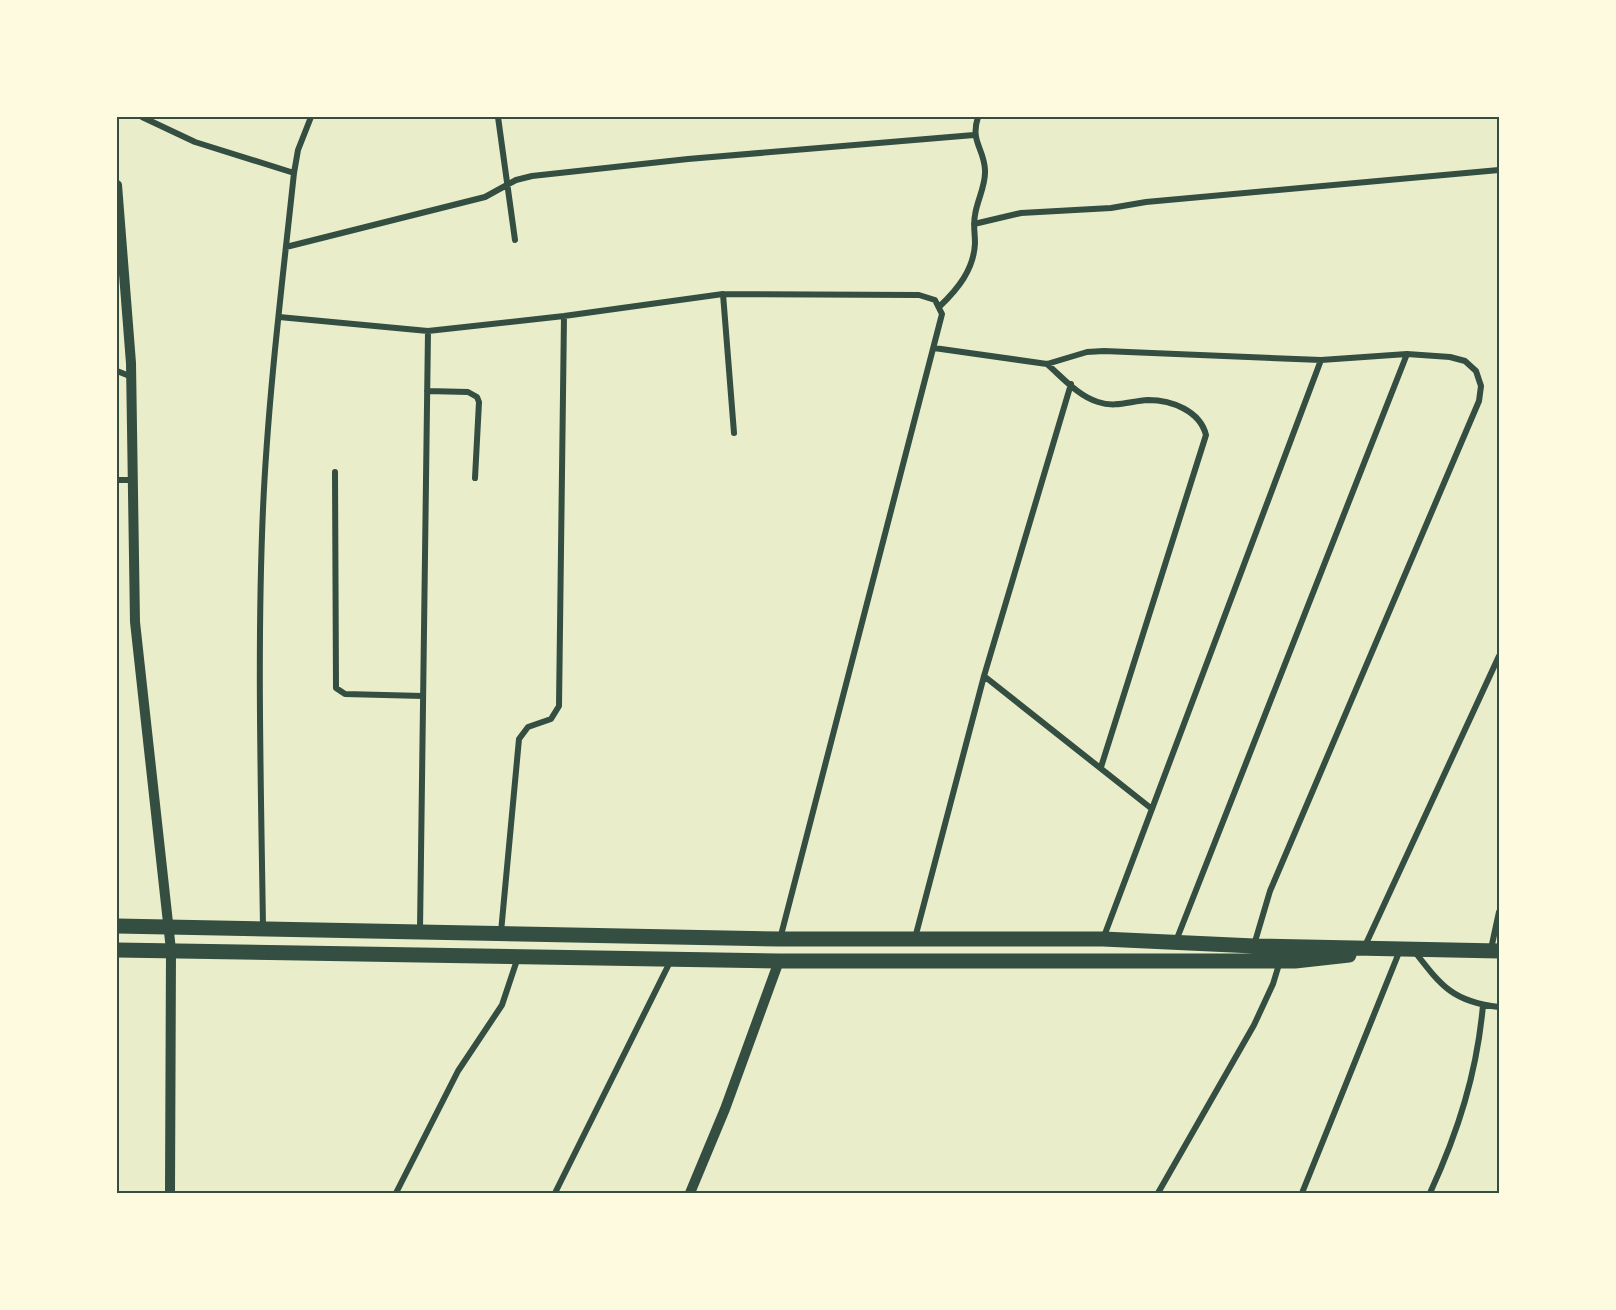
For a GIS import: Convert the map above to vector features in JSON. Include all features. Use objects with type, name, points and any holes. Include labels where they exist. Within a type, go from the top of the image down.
[{"type":"highway","points":[[117,926],[420,930],[780,939],[1103,939],[1254,946],[1495,951]]},
{"type":"highway","points":[[117,950],[780,961],[1280,961],[1342,957],[1364,948]]},
{"type":"street","points":[[141,117],[195,142],[294,173]]},
{"type":"street","points":[[263,927],[261,576],[263,507],[294,173],[298,150],[311,117]]},
{"type":"street","points":[[498,117],[515,240]]},
{"type":"street","points":[[940,306],[960,285],[969,270],[975,248],[974,224],[985,168],[974,135],[978,117]]},
{"type":"street","points":[[286,247],[485,197],[522,177],[974,135]]},
{"type":"street","points":[[974,224],[1021,213],[1111,208],[1263,191],[1499,170]]},
{"type":"street","points":[[117,185],[132,377],[135,622],[171,950],[170,1193]]},
{"type":"street","points":[[279,317],[428,331],[564,316],[723,294],[919,295],[935,300],[940,306],[942,314],[934,348],[780,939]]},
{"type":"street","points":[[723,294],[734,433]]},
{"type":"street","points":[[501,933],[519,740],[528,727],[551,719],[559,706],[564,316]]},
{"type":"street","points":[[420,930],[428,331]]},
{"type":"street","points":[[934,348],[1047,364],[1087,352],[1104,351],[1321,360],[1407,354],[1465,361],[1476,371],[1481,386],[1479,401],[1270,891],[1254,946]]},
{"type":"street","points":[[1176,942],[1407,354]]},
{"type":"street","points":[[1103,939],[1321,360]]},
{"type":"street","points":[[1047,364],[1088,398],[1104,404],[1124,405],[1147,400],[1172,404],[1196,416],[1204,424],[1206,435],[1101,767]]},
{"type":"street","points":[[117,371],[132,377]]},
{"type":"street","points":[[915,939],[984,676],[1071,384]]},
{"type":"street","points":[[427,391],[468,392],[477,397],[479,402],[475,478]]},
{"type":"street","points":[[335,472],[336,688],[345,694],[423,696]]},
{"type":"street","points":[[117,480],[133,480]]},
{"type":"street","points":[[1364,948],[1499,656]]},
{"type":"street","points":[[984,676],[1152,809]]},
{"type":"street","points":[[1495,951],[1499,912]]},
{"type":"street","points":[[1302,1193],[1407,949],[1449,992],[1465,1000],[1499,1007]]},
{"type":"street","points":[[396,1193],[463,1063],[502,1005],[518,957]]},
{"type":"street","points":[[555,1193],[671,959]]},
{"type":"street","points":[[690,1193],[725,1108],[780,961]]},
{"type":"street","points":[[1158,1193],[1254,1025],[1273,984],[1280,961]]},
{"type":"street","points":[[1430,1193],[1452,1145],[1467,1101],[1477,1054],[1483,1005]]}]
